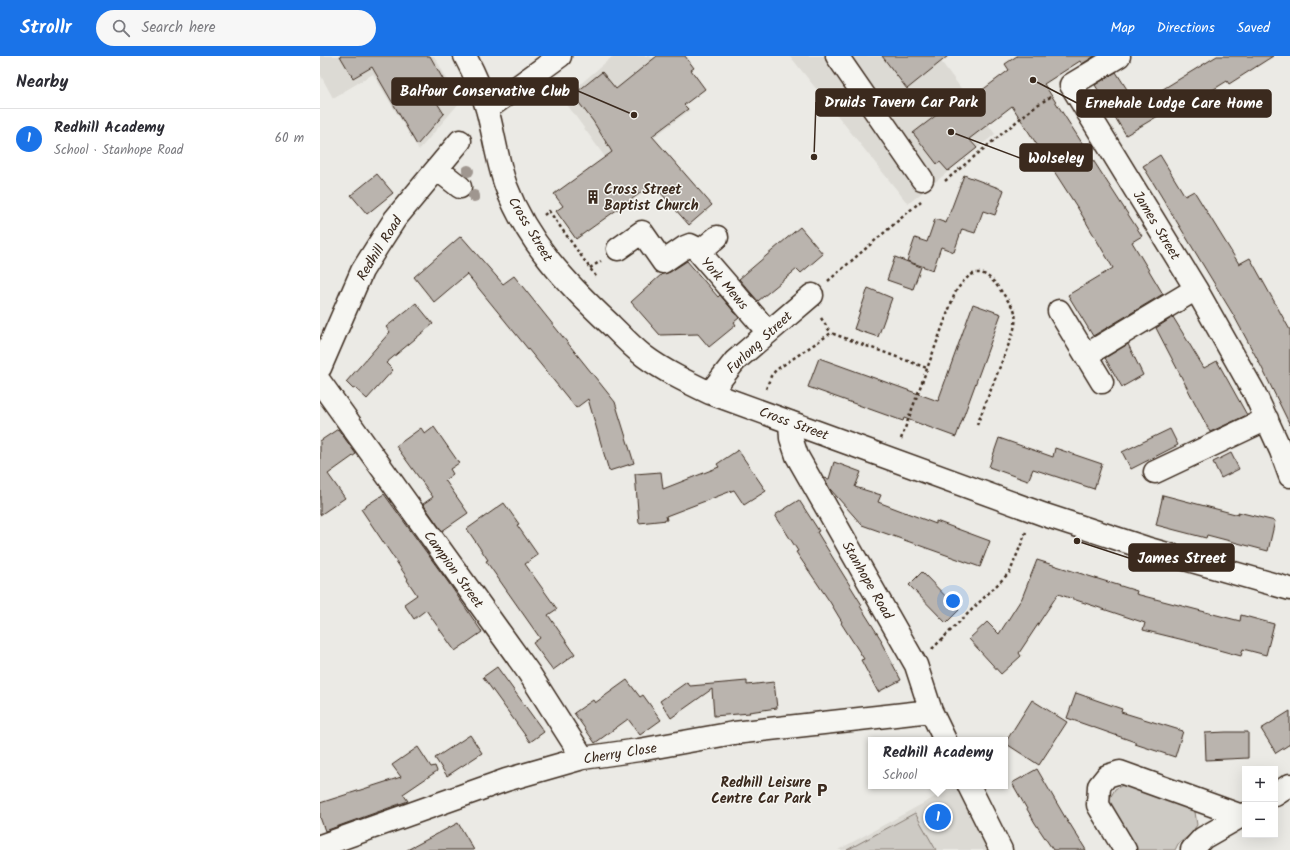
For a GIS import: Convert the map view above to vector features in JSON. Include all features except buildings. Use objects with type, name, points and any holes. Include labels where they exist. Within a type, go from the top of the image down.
[{"type":"street","name":"Cross Street","points":[[465,56],[480,86],[506,185],[521,217],[535,241],[554,267],[578,294],[643,355],[674,376],[710,393],[1035,511],[1146,548],[1290,589]]},
{"type":"street","points":[[487,109],[560,56]]},
{"type":"street","points":[[837,56],[922,179]]},
{"type":"street","name":"James Street","points":[[1115,57],[1071,85],[1196,290],[1254,392],[1267,419],[1290,476]]},
{"type":"street","name":"Redhill Road","points":[[320,368],[362,271],[395,219],[460,141]]},
{"type":"street","points":[[437,168],[460,187]]},
{"type":"street","points":[[618,249],[642,232],[663,262],[685,246],[690,245],[699,252]]},
{"type":"street","name":"York Mews","points":[[717,236],[699,252],[768,332]]},
{"type":"street","points":[[1086,356],[1196,290]]},
{"type":"street","name":"Furlong Street","points":[[710,393],[735,361],[812,295]]},
{"type":"street","points":[[1059,311],[1102,382]]},
{"type":"street","name":"Campion Street","points":[[320,382],[529,673],[583,758]]},
{"type":"street","points":[[1155,472],[1267,419]]},
{"type":"street","name":"Stanhope Road","points":[[790,422],[791,438],[797,456],[916,665],[931,711],[944,737]]},
{"type":"street","name":"Cherry Close","points":[[320,846],[506,780],[583,758],[639,750],[734,733],[931,711]]},
{"type":"street","points":[[1125,850],[1098,805],[1099,786],[1108,776],[1120,772],[1242,814]]},
{"type":"street","points":[[1278,793],[1290,785]]},
{"type":"street","points":[[970,789],[1001,850]]},
{"type":"street","points":[[1192,850],[1203,838],[1242,816]]},
{"type":"path","points":[[894,460],[955,293],[962,282],[976,272],[989,276],[1014,309],[1015,324],[1012,336],[978,425]]},
{"type":"path","points":[[757,410],[774,373],[831,332],[927,368]]},
{"type":"path","points":[[916,665],[1010,572],[1035,511]]},
{"type":"shaded area","points":[[320,56],[434,56],[460,102],[419,150],[373,74],[333,98],[320,74]]},
{"type":"shaded area","points":[[613,56],[650,56],[690,110],[613,168],[563,99]]},
{"type":"shaded area","points":[[790,56],[937,56],[995,134],[908,204]]},
{"type":"shaded area","points":[[1123,785],[1186,802],[1195,812],[1197,825],[1190,835],[1178,844],[1175,850],[1134,850],[1108,810],[1109,800],[1115,789]]},
{"type":"shaded area","points":[[950,789],[961,789],[998,850],[838,850]]},
{"type":"shaded area","points":[[915,813],[936,850],[847,850]]},
{"type":"place","name":"Ernehale Lodge Care Home","points":[[1033,80]]},
{"type":"place","name":"Balfour Conservative Club","points":[[634,115]]},
{"type":"place","name":"Wolseley","points":[[951,132]]},
{"type":"place","name":"Druids Tavern Car Park","points":[[814,157]]},
{"type":"place","name":"Cross Street Baptist Church","points":[[593,197]]},
{"type":"place","name":"James Street","points":[[1077,541]]},
{"type":"place","name":"Redhill Leisure Centre Car Park","points":[[822,790]]},
{"type":"place","name":"Redhill Academy","points":[[938,817]]}]
